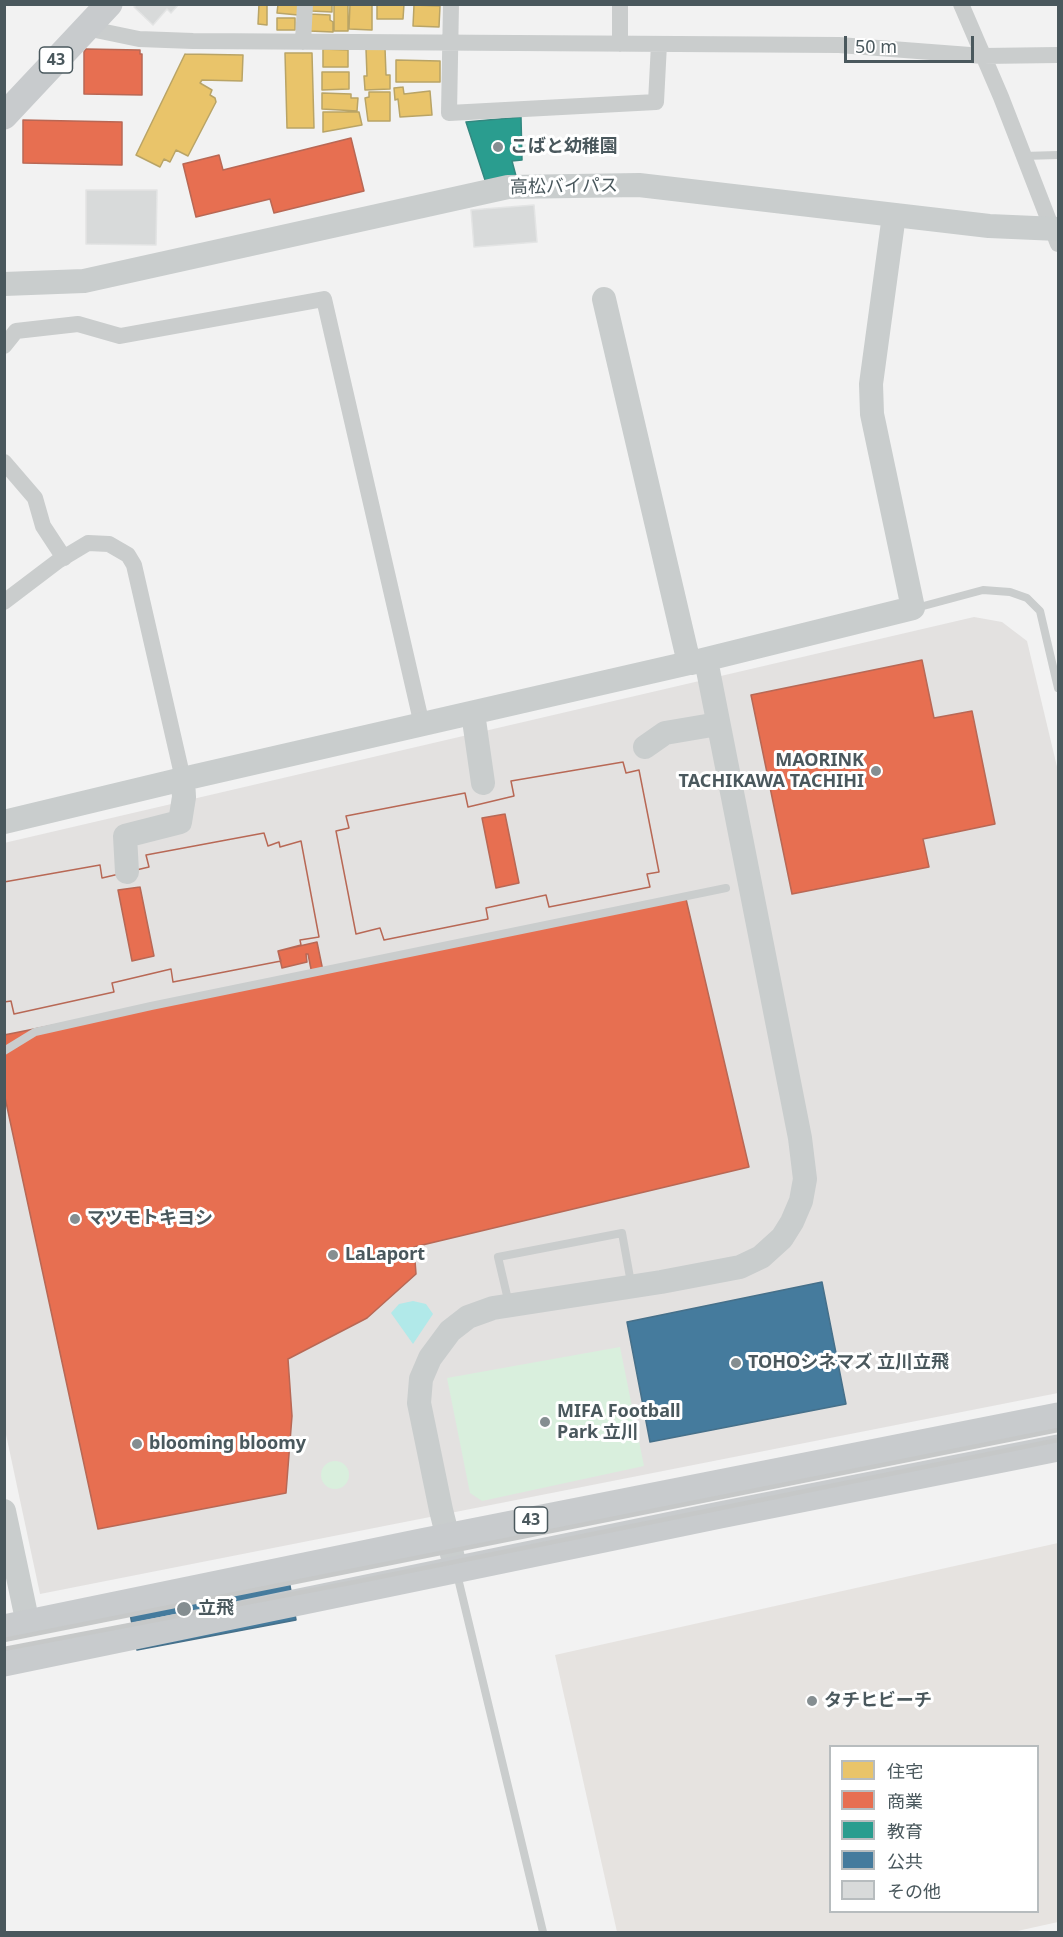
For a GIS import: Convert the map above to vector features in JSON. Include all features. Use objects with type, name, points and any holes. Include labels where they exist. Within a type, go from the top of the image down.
[{"type":"main road","name":"43","points":[[4,116],[109,4]]},
{"type":"main road","name":"43","points":[[16,1626],[447,1537],[1059,1416]]},
{"type":"main road","name":"43","points":[[4,1662],[1059,1448]]},
{"type":"street","points":[[303,42],[305,4]]},
{"type":"street","points":[[451,4],[449,113],[656,102],[659,44]]},
{"type":"street","points":[[620,4],[620,44]]},
{"type":"street","points":[[961,4],[1056,234]]},
{"type":"street","points":[[86,28],[139,39],[839,45],[983,56],[1059,55]]},
{"type":"street","name":"高松バイパス","points":[[4,284],[84,281],[508,187],[639,185],[1056,234]]},
{"type":"street","points":[[4,822],[697,662],[913,608],[872,414],[871,384],[894,215]]},
{"type":"street","points":[[4,346],[16,331],[78,324],[120,336],[324,299],[422,725]]},
{"type":"street","points":[[456,1570],[419,1403],[421,1379],[430,1358],[450,1331],[468,1317],[510,1304],[632,1287],[740,1267],[761,1257],[782,1238],[801,1202],[805,1179],[800,1138],[718,724],[697,662],[604,299]]},
{"type":"street","points":[[4,462],[35,498],[43,526],[64,558]]},
{"type":"street","points":[[4,602],[88,543],[109,544],[128,555],[134,565],[183,779],[184,797],[180,822],[125,836],[127,872]]},
{"type":"street","points":[[473,713],[483,783]]},
{"type":"street","points":[[645,747],[665,733],[718,724]]},
{"type":"street","points":[[4,1511],[16,1626]]},
{"type":"lane","points":[[1023,156],[1059,155]]},
{"type":"lane","points":[[913,608],[983,590],[1010,592],[1027,598],[1040,611],[1059,688]]},
{"type":"lane","points":[[4,1051],[35,1032],[58,1026],[726,888]]},
{"type":"lane","points":[[510,1304],[498,1257],[622,1233],[632,1287]]},
{"type":"lane","points":[[456,1570],[543,1932]]},
{"type":"shaded area","points":[[974,617],[1002,622],[1027,641],[1058,771],[1058,1393],[40,1594],[4,1425],[4,843]]},
{"type":"green space","name":"MIFA Football Park 立川","points":[[620,1347],[644,1466],[482,1501],[470,1493],[447,1378]]},
{"type":"green space","points":[[335,1461],[345,1465],[349,1475],[345,1485],[335,1489],[325,1485],[321,1475],[325,1465]]},
{"type":"sand","name":"タチヒビーチ","points":[[1058,1543],[1058,1922],[1013,1932],[617,1932],[555,1655]]},
{"type":"water","points":[[413,1301],[426,1304],[433,1314],[413,1344],[391,1313],[399,1304]]},
{"type":"building: 住宅","points":[[259,4],[267,4],[267,25],[258,24]]},
{"type":"building: 住宅","points":[[278,4],[299,4],[298,15],[277,13]]},
{"type":"building: 住宅","points":[[311,4],[332,4],[332,12],[311,11]]},
{"type":"building: 住宅","points":[[334,4],[348,4],[348,31],[334,31]]},
{"type":"building: 住宅","points":[[350,4],[372,4],[372,30],[349,29]]},
{"type":"building: 住宅","points":[[377,4],[404,4],[403,19],[377,19]]},
{"type":"building: 住宅","points":[[414,5],[440,6],[439,27],[413,26]]},
{"type":"building: 住宅","points":[[310,14],[330,15],[333,32],[309,31]]},
{"type":"building: 住宅","points":[[277,18],[295,18],[295,30],[277,30]]},
{"type":"building: 住宅","points":[[385,48],[386,75],[390,75],[390,89],[365,90],[366,49]]},
{"type":"building: 住宅","points":[[323,49],[348,50],[348,67],[323,67]]},
{"type":"building: 住宅","points":[[285,53],[312,53],[314,128],[287,128]]},
{"type":"building: 住宅","points":[[185,54],[243,55],[242,81],[202,80],[200,83],[212,90],[210,95],[215,98],[216,102],[188,156],[176,150],[170,162],[164,159],[160,167],[136,155]]},
{"type":"building: 住宅","points":[[396,60],[440,61],[440,82],[396,82]]},
{"type":"building: 住宅","points":[[322,72],[349,72],[349,89],[322,90]]},
{"type":"building: 住宅","points":[[403,87],[404,94],[430,91],[432,115],[400,117],[394,88]]},
{"type":"building: 住宅","points":[[369,92],[390,92],[390,121],[368,121],[365,98],[369,97]]},
{"type":"building: 住宅","points":[[322,93],[351,94],[351,98],[358,98],[357,111],[322,109]]},
{"type":"building: 住宅","points":[[323,112],[359,112],[362,125],[323,132]]},
{"type":"building: 商業","points":[[86,49],[140,50],[142,54],[142,95],[84,94],[84,52]]},
{"type":"building: 商業","points":[[23,120],[122,122],[122,165],[23,163]]},
{"type":"building: 商業","points":[[351,138],[364,191],[274,213],[270,199],[196,217],[183,164],[219,155],[223,170]]},
{"type":"building: 商業","name":"MAORINK TACHIKAWA TACHIHI","points":[[922,660],[934,718],[972,711],[995,824],[923,839],[929,867],[792,894],[751,695]]},
{"type":"building: 商業","points":[[623,762],[626,773],[639,770],[659,872],[647,874],[650,887],[549,907],[546,895],[486,908],[488,919],[384,940],[380,928],[356,934],[336,831],[349,828],[346,816],[465,793],[468,807],[514,796],[511,781]],"holes":[[[505,814],[519,883],[496,888],[482,818]]]},
{"type":"building: 商業","points":[[623,762],[626,773],[639,770],[659,872],[647,874],[650,887],[549,907],[546,895],[486,908],[488,919],[384,940],[380,928],[356,934],[336,831],[349,828],[346,816],[465,793],[468,807],[514,796],[511,781]]},
{"type":"building: 商業","points":[[264,833],[268,846],[279,842],[280,847],[301,841],[319,937],[300,940],[301,945],[278,951],[281,961],[173,982],[171,969],[112,983],[114,992],[14,1014],[11,1001],[4,1002],[4,882],[100,865],[102,878],[149,867],[146,855]],"holes":[[[140,887],[154,956],[132,961],[118,890]]]},
{"type":"building: 商業","points":[[264,833],[268,846],[279,842],[280,847],[301,841],[319,937],[300,940],[301,945],[278,951],[281,961],[173,982],[171,969],[112,983],[114,992],[14,1014],[11,1001],[4,1002],[4,882],[100,865],[102,878],[149,867],[146,855]]},
{"type":"building: 商業","points":[[686,899],[749,1167],[414,1247],[416,1274],[367,1318],[288,1359],[292,1416],[286,1493],[98,1529],[4,1093],[4,1035]]},
{"type":"building: 商業","points":[[317,942],[323,971],[312,974],[308,954],[306,954],[307,962],[282,968],[278,951]]},
{"type":"building: 教育","points":[[521,117],[522,160],[512,161],[516,176],[485,180],[466,122]]},
{"type":"building: 公共","name":"TOHOシネマズ 立川立飛","points":[[822,1282],[846,1404],[650,1442],[627,1322]]},
{"type":"building: 公共","points":[[286,1563],[296,1620],[137,1650],[126,1593]]},
{"type":"building: その他","points":[[137,4],[179,4],[171,13],[167,9],[153,25],[134,7]]},
{"type":"building: その他","points":[[86,190],[157,190],[156,245],[86,244]]},
{"type":"building: その他","points":[[534,205],[537,242],[474,247],[471,210]]},
{"type":"railway","points":[[4,1640],[1058,1430]]},
{"type":"railway","points":[[4,1649],[355,1582],[1058,1440]]},
{"type":"place","name":"こばと幼稚園","points":[[498,147]]},
{"type":"place","name":"MAORINK TACHIKAWA TACHIHI","points":[[876,771]]},
{"type":"place","name":"マツモトキヨシ","points":[[75,1219]]},
{"type":"place","name":"LaLaport","points":[[333,1255]]},
{"type":"place","name":"TOHOシネマズ 立川立飛","points":[[736,1363]]},
{"type":"place","name":"MIFA Football Park 立川","points":[[545,1422]]},
{"type":"place","name":"blooming bloomy","points":[[137,1444]]},
{"type":"place","name":"立飛","points":[[184,1609]]},
{"type":"place","name":"タチヒビーチ","points":[[812,1701]]}]
